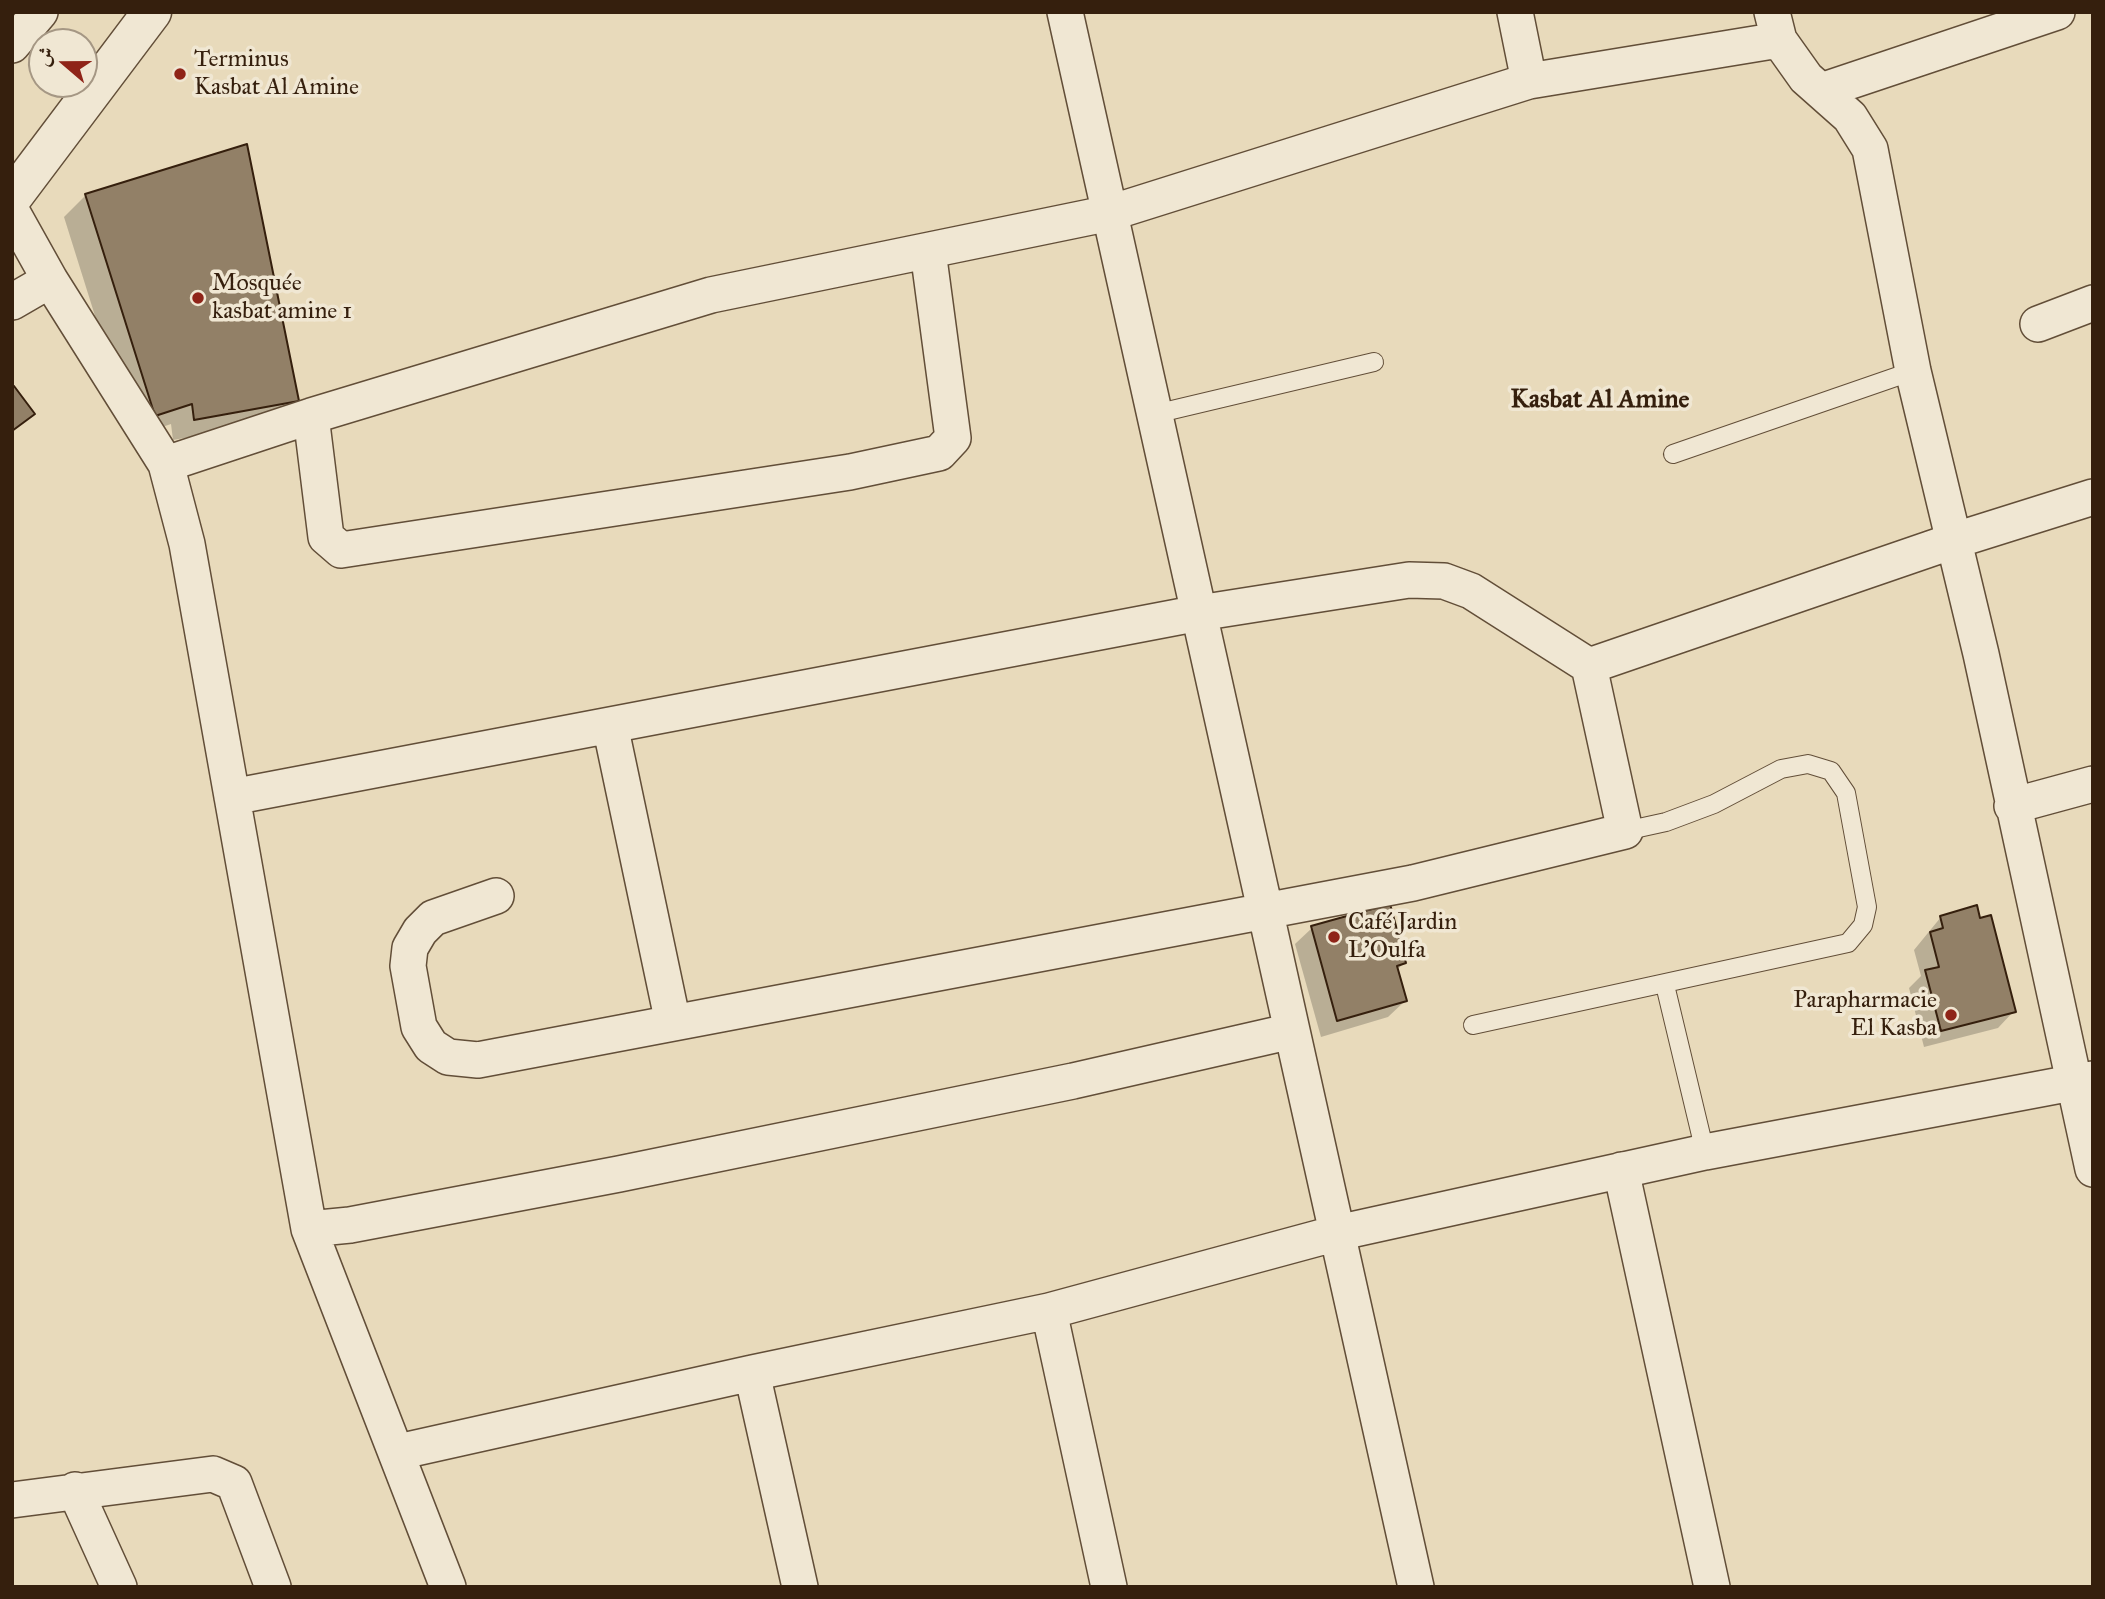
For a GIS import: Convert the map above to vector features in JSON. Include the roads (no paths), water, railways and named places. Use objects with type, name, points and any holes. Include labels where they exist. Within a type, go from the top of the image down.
[{"type":"street","points":[[12,45],[40,12]]},
{"type":"street","points":[[12,198],[152,12]]},
{"type":"street","points":[[1065,12],[1416,1587]]},
{"type":"street","points":[[1515,12],[1529,81]]},
{"type":"street","points":[[1821,90],[2057,12]]},
{"type":"street","points":[[166,464],[311,416],[711,295],[1110,213],[1529,81],[1776,26],[1805,78],[1850,117],[1870,149],[1913,372],[2012,806],[2083,1081],[2093,1169]]},
{"type":"street","points":[[17,232],[166,464],[187,544],[309,1229],[449,1587]]},
{"type":"street","points":[[311,416],[326,537],[341,550],[850,472],[939,453],[953,438],[928,251]]},
{"type":"street","points":[[12,302],[50,280]]},
{"type":"street","points":[[2038,324],[2093,303]]},
{"type":"street","points":[[1589,666],[1953,541],[2093,497]]},
{"type":"street","points":[[232,797],[1199,613],[1409,580],[1444,581],[1471,591],[1589,666],[1625,831],[1413,883],[478,1060],[448,1057],[431,1046],[419,1027],[408,966],[410,948],[420,931],[433,918],[496,896]]},
{"type":"street","points":[[610,725],[673,1023]]},
{"type":"street","points":[[2012,806],[2093,784]]},
{"type":"street","points":[[309,1229],[350,1225],[632,1171],[1073,1081],[1292,1031]]},
{"type":"street","points":[[398,1452],[752,1373],[1049,1311],[1337,1233],[1621,1170],[2083,1081]]},
{"type":"street","points":[[1621,1170],[1712,1587]]},
{"type":"street","points":[[1049,1311],[1109,1587]]},
{"type":"street","points":[[752,1373],[800,1587]]},
{"type":"street","points":[[12,1500],[199,1473],[223,1477],[234,1483],[274,1587]]},
{"type":"street","points":[[75,1490],[119,1587]]},
{"type":"lane","points":[[1155,414],[1374,362]]},
{"type":"lane","points":[[1673,454],[1913,372]]},
{"type":"lane","points":[[1473,1025],[1848,943],[1863,925],[1867,907],[1846,793],[1831,771],[1808,764],[1781,769],[1714,804],[1666,822],[1625,831]]},
{"type":"lane","points":[[1665,985],[1704,1152]]},
{"type":"place","name":"Terminus Kasbat Al Amine","points":[[180,74]]},
{"type":"place","name":"Mosquée kasbat amine 1","points":[[198,298]]},
{"type":"place","name":"Café Jardin L'Oulfa","points":[[1334,937]]},
{"type":"place","name":"Parapharmacie El Kasba","points":[[1951,1015]]},
{"type":"district","name":"Kasbat Al Amine","points":[[1600,401]]}]
